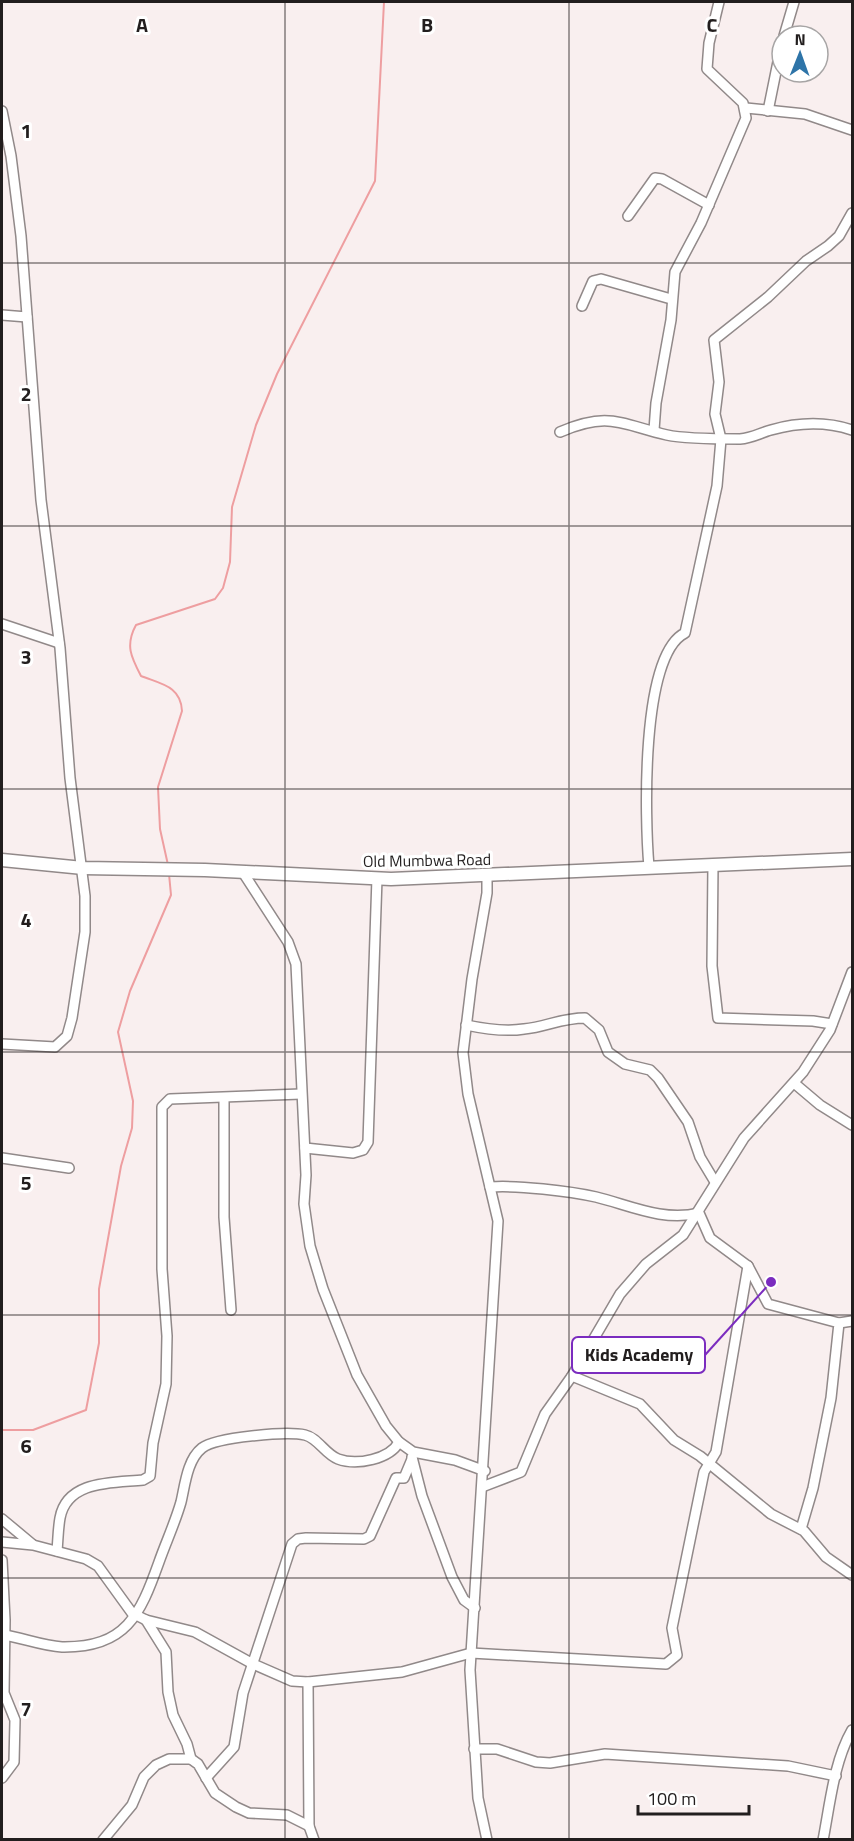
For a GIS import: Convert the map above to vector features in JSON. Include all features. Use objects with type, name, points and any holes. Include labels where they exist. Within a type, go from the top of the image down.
[{"type":"main road","name":"Old Mumbwa Road","points":[[2,860],[83,868],[377,878],[852,859]]},
{"type":"street","points":[[719,2],[709,43],[707,69],[746,108],[805,114],[852,130]]},
{"type":"street","points":[[788,24],[794,2]]},
{"type":"street","points":[[768,111],[773,84]]},
{"type":"street","points":[[654,430],[659,383],[671,320],[675,272],[709,205],[746,118],[746,108]]},
{"type":"street","points":[[2,111],[27,317],[41,500],[59,643],[70,778],[83,868],[85,932],[78,985],[67,1036],[55,1047],[2,1044]]},
{"type":"street","points":[[628,216],[655,178],[662,179],[709,205]]},
{"type":"street","points":[[649,867],[645,792],[652,703],[668,647],[677,637],[685,633],[717,486],[721,439],[715,414],[719,382],[714,340],[768,297],[806,261],[828,246],[838,236],[852,213]]},
{"type":"street","points":[[582,306],[593,280],[601,279],[672,299]]},
{"type":"street","points":[[2,315],[27,317]]},
{"type":"street","points":[[560,432],[580,423],[610,420],[631,423],[668,435],[721,439],[751,438],[802,422],[852,430]]},
{"type":"street","points":[[2,624],[59,643]]},
{"type":"street","points":[[713,864],[712,966],[718,1018],[813,1020],[832,1024]]},
{"type":"street","points":[[244,874],[293,952],[300,1008],[301,1094],[305,1148],[304,1204],[315,1267],[357,1375],[386,1426],[412,1456],[422,1496],[452,1577],[464,1600],[475,1608]]},
{"type":"street","points":[[487,875],[487,893],[463,1053],[468,1094],[498,1221],[485,1471],[471,1653],[478,1798],[487,1839]]},
{"type":"street","points":[[305,1148],[353,1154],[363,1150],[368,1142],[377,878]]},
{"type":"street","points":[[483,1487],[521,1473],[545,1414],[572,1376],[626,1285],[646,1264],[677,1243],[699,1213],[715,1182],[754,1126],[794,1083],[825,1039],[852,972]]},
{"type":"street","points":[[466,1025],[490,1030],[525,1029],[552,1021],[585,1018],[599,1030],[608,1052],[625,1064],[650,1070],[658,1078],[688,1122],[700,1157],[715,1182]]},
{"type":"street","points":[[794,1083],[820,1106],[852,1125]]},
{"type":"street","points":[[57,1551],[62,1511],[76,1493],[89,1485],[143,1480],[150,1476],[153,1443],[164,1397],[166,1372],[167,1336],[162,1269],[161,1113],[165,1101],[301,1094]]},
{"type":"street","points":[[224,1098],[224,1217],[231,1310]]},
{"type":"street","points":[[2,1158],[69,1168]]},
{"type":"street","points":[[490,1187],[574,1193],[644,1212],[686,1216],[699,1213]]},
{"type":"street","points":[[699,1213],[710,1238],[748,1266],[768,1304],[839,1323],[852,1321]]},
{"type":"street","points":[[141,1618],[195,1632],[253,1664],[292,1681],[308,1682],[402,1672],[471,1653],[660,1664],[675,1659],[677,1655],[672,1628],[704,1472],[716,1452],[740,1299],[748,1266]]},
{"type":"street","points":[[801,1529],[813,1488],[831,1398],[839,1323]]},
{"type":"street","points":[[572,1376],[640,1404],[674,1440],[710,1464],[771,1514],[801,1529],[826,1557],[852,1575]]},
{"type":"street","points":[[4,1635],[66,1647],[111,1639],[141,1618],[192,1461],[203,1447],[213,1442],[230,1438],[301,1435],[312,1438],[339,1459],[351,1460],[382,1457],[394,1451],[399,1442]]},
{"type":"street","points":[[412,1456],[455,1460],[485,1471]]},
{"type":"street","points":[[206,1778],[234,1747],[241,1703],[292,1544],[298,1539],[306,1538],[364,1539],[370,1536],[390,1496],[390,1487],[396,1478],[404,1478],[412,1456]]},
{"type":"street","points":[[2,1520],[33,1545]]},
{"type":"street","points":[[2,1542],[33,1545],[94,1563],[119,1598],[141,1618],[166,1652],[168,1692],[173,1715],[187,1744],[190,1759]]},
{"type":"street","points":[[2,1560],[4,1693],[15,1720],[14,1762],[2,1778]]},
{"type":"street","points":[[308,1682],[309,1826],[314,1839]]},
{"type":"street","points":[[824,1839],[836,1776],[846,1741],[852,1730]]},
{"type":"street","points":[[474,1749],[486,1747],[536,1762],[550,1763],[604,1754],[788,1766],[836,1776]]},
{"type":"street","points":[[103,1839],[132,1805],[144,1777],[156,1765],[169,1759],[190,1759],[198,1764],[214,1793],[236,1807],[249,1813],[287,1815],[309,1826]]},
{"type":"waterway","points":[[168,865],[160,829],[158,787],[182,711],[181,703],[169,687],[141,676],[132,657],[131,639],[136,625],[215,599],[223,588],[230,562],[232,507],[256,425],[277,374],[375,181],[384,2]]},
{"type":"waterway","points":[[2,1430],[33,1430],[86,1410],[99,1343],[99,1289],[121,1166],[132,1128],[133,1101],[118,1032],[130,991],[171,895],[169,874]]},
{"type":"place","name":"Kids Academy","points":[[771,1282]]}]
